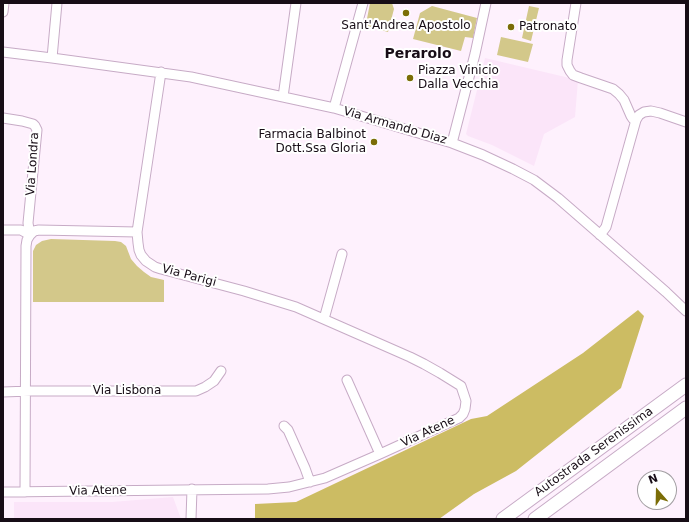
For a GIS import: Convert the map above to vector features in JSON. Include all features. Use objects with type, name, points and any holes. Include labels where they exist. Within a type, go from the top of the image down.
[{"type":"highway","name":"Autostrada Serenissima","points":[[503,519],[686,385]]},
{"type":"highway","name":"Autostrada Serenissima","points":[[535,519],[686,408]]},
{"type":"street","points":[[3,12],[4,3]]},
{"type":"street","points":[[52,58],[57,3]]},
{"type":"street","points":[[283,97],[296,3]]},
{"type":"street","points":[[334,108],[363,3]]},
{"type":"street","points":[[452,142],[475,54],[486,3]]},
{"type":"street","points":[[576,3],[567,60],[567,65],[570,71],[573,75],[613,89],[620,94],[631,116],[636,120]]},
{"type":"street","name":"Via Armando Diaz","points":[[3,52],[161,72],[198,79],[334,108],[452,142],[483,155],[534,180],[558,198],[686,311]]},
{"type":"street","name":"Via Parigi","points":[[161,72],[137,232],[138,243],[142,255],[146,261],[155,267],[244,291],[296,307],[324,319],[427,365],[461,386],[466,401]]},
{"type":"street","points":[[600,235],[606,227],[636,120],[639,115],[644,112],[652,111],[686,122]]},
{"type":"street","name":"Via Londra","points":[[3,118],[32,124],[37,130],[28,223],[30,235]]},
{"type":"street","points":[[3,230],[21,230],[30,235]]},
{"type":"street","points":[[25,492],[27,240],[34,231],[38,230],[137,232]]},
{"type":"street","points":[[324,319],[342,254]]},
{"type":"street","name":"Via Lisbona","points":[[3,392],[196,391],[214,381],[221,371]]},
{"type":"street","points":[[347,380],[380,454]]},
{"type":"street","name":"Via Atene","points":[[3,492],[289,487],[310,482],[345,470],[459,418],[463,414],[466,401]]},
{"type":"street","points":[[284,426],[288,430],[306,468],[310,482]]},
{"type":"street","points":[[191,519],[192,489]]},
{"type":"shaded area","points":[[370,3],[392,3],[394,9],[388,32],[367,26],[366,24]]},
{"type":"shaded area","points":[[432,6],[477,18],[473,38],[465,37],[461,51],[413,39],[420,13]]},
{"type":"shaded area","points":[[529,6],[539,8],[531,41],[522,38]]},
{"type":"shaded area","points":[[501,37],[533,44],[528,62],[497,55]]},
{"type":"shaded area","points":[[485,58],[578,80],[575,117],[544,134],[534,166],[466,134]]},
{"type":"shaded area","points":[[51,239],[121,242],[126,246],[131,259],[137,266],[151,277],[164,280],[164,302],[33,302],[33,251],[36,245],[42,241]]},
{"type":"shaded area","points":[[638,310],[644,316],[621,388],[516,471],[474,494],[439,519],[255,519],[255,504],[296,502],[471,419],[487,416],[583,353]]},
{"type":"shaded area","points":[[173,497],[181,519],[14,519],[14,502],[112,502]]},
{"type":"place","name":"Sant'Andrea Apostolo","points":[[406,13]]},
{"type":"place","name":"Patronato","points":[[511,27]]},
{"type":"place","name":"Piazza Vinicio Dalla Vecchia","points":[[410,78]]},
{"type":"place","name":"Farmacia Balbinot Dott.Ssa Gloria","points":[[374,142]]},
{"type":"district","name":"Perarolo","points":[[418,54]]}]
